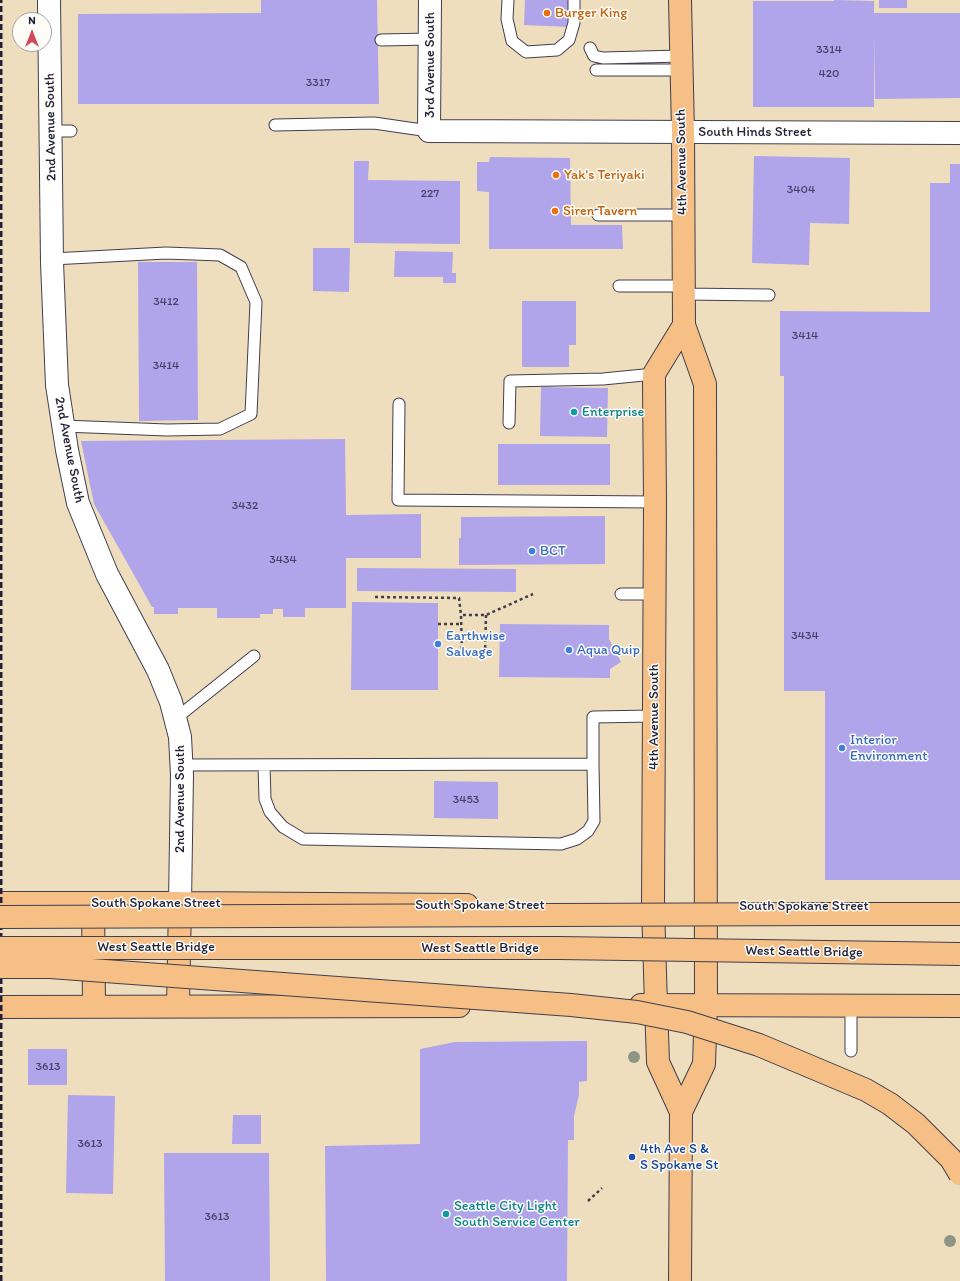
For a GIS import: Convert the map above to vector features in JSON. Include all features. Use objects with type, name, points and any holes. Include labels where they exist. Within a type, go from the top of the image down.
[{"type":"main road","name":"4th Avenue South","points":[[680,0],[684,325],[704,384],[706,906],[706,1006],[704,1064],[681,1112]]},
{"type":"main road","points":[[654,374],[684,325]]},
{"type":"main road","name":"4th Avenue South","points":[[654,374],[655,502],[653,906],[658,1062],[681,1112],[680,1281]]},
{"type":"main road","name":"South Spokane Street","points":[[0,903],[960,906]]},
{"type":"main road","points":[[93,903],[94,1006]]},
{"type":"main road","points":[[178,1006],[180,903]]},
{"type":"main road","points":[[0,917],[960,914]]},
{"type":"main road","name":"West Seattle Bridge","points":[[0,948],[559,948],[960,954]]},
{"type":"main road","points":[[0,967],[50,967],[571,1006],[637,1012],[687,1022],[759,1044],[866,1090],[890,1104],[916,1124],[951,1159],[960,1174]]},
{"type":"main road","points":[[0,1007],[960,1006]]},
{"type":"street","name":"2nd Avenue South","points":[[49,0],[61,131],[52,259],[57,386],[67,450],[78,502],[107,574],[158,670],[171,702],[180,737],[182,764],[180,903]]},
{"type":"street","name":"3rd Avenue South","points":[[429,131],[430,0]]},
{"type":"street","name":"South Hinds Street","points":[[429,131],[960,133]]},
{"type":"lane","points":[[508,0],[507,19],[512,41],[526,52],[558,50],[569,40],[574,23],[574,0]]},
{"type":"lane","points":[[381,40],[430,39]]},
{"type":"lane","points":[[590,48],[594,56],[603,58],[681,63]]},
{"type":"lane","points":[[596,70],[681,63]]},
{"type":"lane","points":[[275,125],[374,124],[429,131]]},
{"type":"lane","points":[[598,215],[683,214]]},
{"type":"lane","points":[[52,259],[166,253],[220,255],[241,266],[256,302],[250,414],[220,430],[167,430],[63,426]]},
{"type":"lane","points":[[619,286],[769,295]]},
{"type":"lane","points":[[509,423],[510,381],[603,379],[654,374]]},
{"type":"lane","points":[[399,404],[398,500],[655,502]]},
{"type":"lane","points":[[621,594],[654,594]]},
{"type":"lane","points":[[175,719],[254,656]]},
{"type":"lane","points":[[264,765],[265,799],[270,812],[283,827],[303,840],[561,844],[577,839],[588,831],[594,821],[593,717],[654,716]]},
{"type":"lane","points":[[182,764],[593,764]]},
{"type":"lane","points":[[851,1005],[851,1051]]},
{"type":"path","points":[[462,615],[486,615],[533,594]]},
{"type":"path","points":[[375,597],[459,598],[462,615],[462,653],[485,654],[486,615]]},
{"type":"path","points":[[438,624],[461,624]]},
{"type":"path","points":[[486,638],[500,638]]},
{"type":"path","points":[[588,1201],[602,1188]]},
{"type":"building","points":[[261,0],[377,0],[379,104],[78,104],[78,14],[261,13]]},
{"type":"building","name":"Burger King","points":[[525,0],[571,0],[570,27],[524,25]]},
{"type":"building","points":[[879,0],[907,0],[907,8],[879,8]]},
{"type":"building","points":[[753,1],[874,1],[874,13],[960,13],[960,98],[875,99],[874,36],[874,107],[753,107]]},
{"type":"building","points":[[754,156],[850,158],[849,224],[810,223],[809,265],[752,263]]},
{"type":"building","points":[[490,157],[570,158],[571,225],[622,225],[623,249],[489,249],[489,192],[477,191],[477,162],[489,162]]},
{"type":"building","points":[[354,161],[369,161],[368,180],[460,181],[460,244],[354,243]]},
{"type":"building","points":[[950,164],[960,164],[960,880],[825,880],[825,691],[784,691],[784,376],[780,376],[780,311],[930,312],[930,183],[950,183]]},
{"type":"building","points":[[313,248],[350,248],[349,292],[313,291]]},
{"type":"building","points":[[395,251],[453,252],[452,273],[456,273],[456,283],[443,283],[443,277],[394,277]]},
{"type":"building","points":[[138,262],[197,262],[198,420],[139,421]]},
{"type":"building","points":[[522,301],[576,301],[576,345],[569,345],[569,367],[522,367]]},
{"type":"building","name":"Enterprise","points":[[541,387],[608,388],[607,437],[540,436]]},
{"type":"building","points":[[345,439],[346,515],[421,514],[421,558],[346,558],[346,608],[305,608],[305,617],[283,617],[283,609],[273,609],[273,614],[260,614],[260,618],[217,618],[217,608],[178,608],[178,614],[154,614],[154,607],[152,607],[94,504],[81,441]]},
{"type":"building","points":[[498,444],[610,444],[610,485],[498,485]]},
{"type":"building","name":"BCT","points":[[605,516],[605,564],[459,565],[461,517]]},
{"type":"building","points":[[357,568],[516,569],[516,592],[357,591]]},
{"type":"building","points":[[352,602],[438,603],[438,690],[351,690]]},
{"type":"building","name":"Aqua Quip","points":[[500,624],[609,625],[609,639],[621,662],[610,669],[610,678],[499,677]]},
{"type":"building","points":[[434,781],[498,782],[498,819],[434,818]]},
{"type":"building","name":"Seattle City Light South Service Center","points":[[587,1041],[587,1081],[579,1082],[579,1095],[574,1116],[574,1140],[568,1140],[567,1281],[326,1281],[325,1146],[420,1144],[420,1049],[455,1042]]},
{"type":"building","points":[[28,1049],[67,1049],[67,1085],[28,1085]]},
{"type":"building","points":[[68,1095],[115,1096],[113,1194],[66,1193]]},
{"type":"building","points":[[233,1115],[261,1115],[261,1144],[232,1144]]},
{"type":"building","points":[[164,1153],[269,1153],[270,1281],[165,1281]]},
{"type":"railway","points":[[1,0],[1,1281]]},
{"type":"place","name":"Burger King","points":[[547,13]]},
{"type":"place","name":"Yak's Teriyaki","points":[[556,175]]},
{"type":"place","name":"Siren Tavern","points":[[555,211]]},
{"type":"place","name":"Enterprise","points":[[574,412]]},
{"type":"place","name":"BCT","points":[[532,551]]},
{"type":"place","name":"Earthwise Salvage","points":[[438,644]]},
{"type":"place","name":"Aqua Quip","points":[[569,650]]},
{"type":"place","name":"Interior Environment","points":[[842,748]]},
{"type":"place","name":"4th Ave S & S Spokane St","points":[[632,1157]]},
{"type":"place","name":"Seattle City Light South Service Center","points":[[446,1214]]}]
